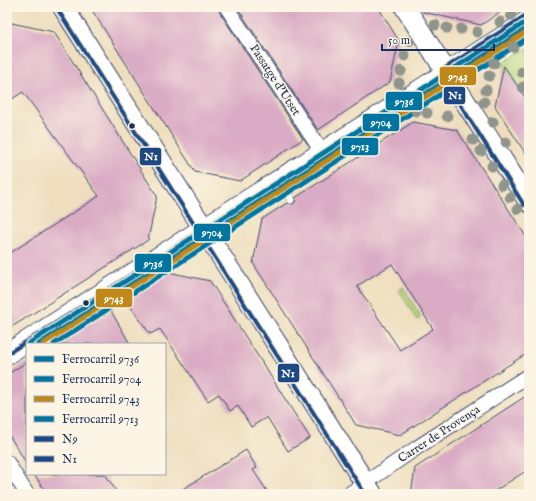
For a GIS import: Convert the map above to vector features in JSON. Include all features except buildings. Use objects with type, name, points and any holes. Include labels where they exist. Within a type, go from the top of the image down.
[{"type":"main road","points":[[63,7],[369,488]]},
{"type":"main road","points":[[405,7],[529,202]]},
{"type":"main road","points":[[7,354],[322,152],[362,130],[529,20]]},
{"type":"street","name":"Passatge d'Utset","points":[[227,8],[322,152]]},
{"type":"street","name":"Carrer de Provença","points":[[349,494],[369,488],[529,375]]},
{"type":"street","points":[[7,462],[27,494]]},
{"type":"lane","points":[[281,178],[291,200]]},
{"type":"green space","points":[[529,47],[529,103],[504,66],[504,62]]},
{"type":"green space","points":[[403,287],[421,317],[417,320],[399,290]]},
{"type":"rail line","name":"9736","points":[[30,343],[529,20]]},
{"type":"rail line","name":"9704","points":[[41,343],[529,27]]},
{"type":"rail line","name":"9743","points":[[45,343],[529,30]]},
{"type":"rail line","name":"9713","points":[[56,343],[529,37]]},
{"type":"transit line","name":"N1","points":[[58,10],[365,494]]},
{"type":"transit line","name":"N1","points":[[524,205],[441,74],[444,69],[526,15]]},
{"type":"transit line","name":"N9","points":[[7,354],[529,20]]}]
